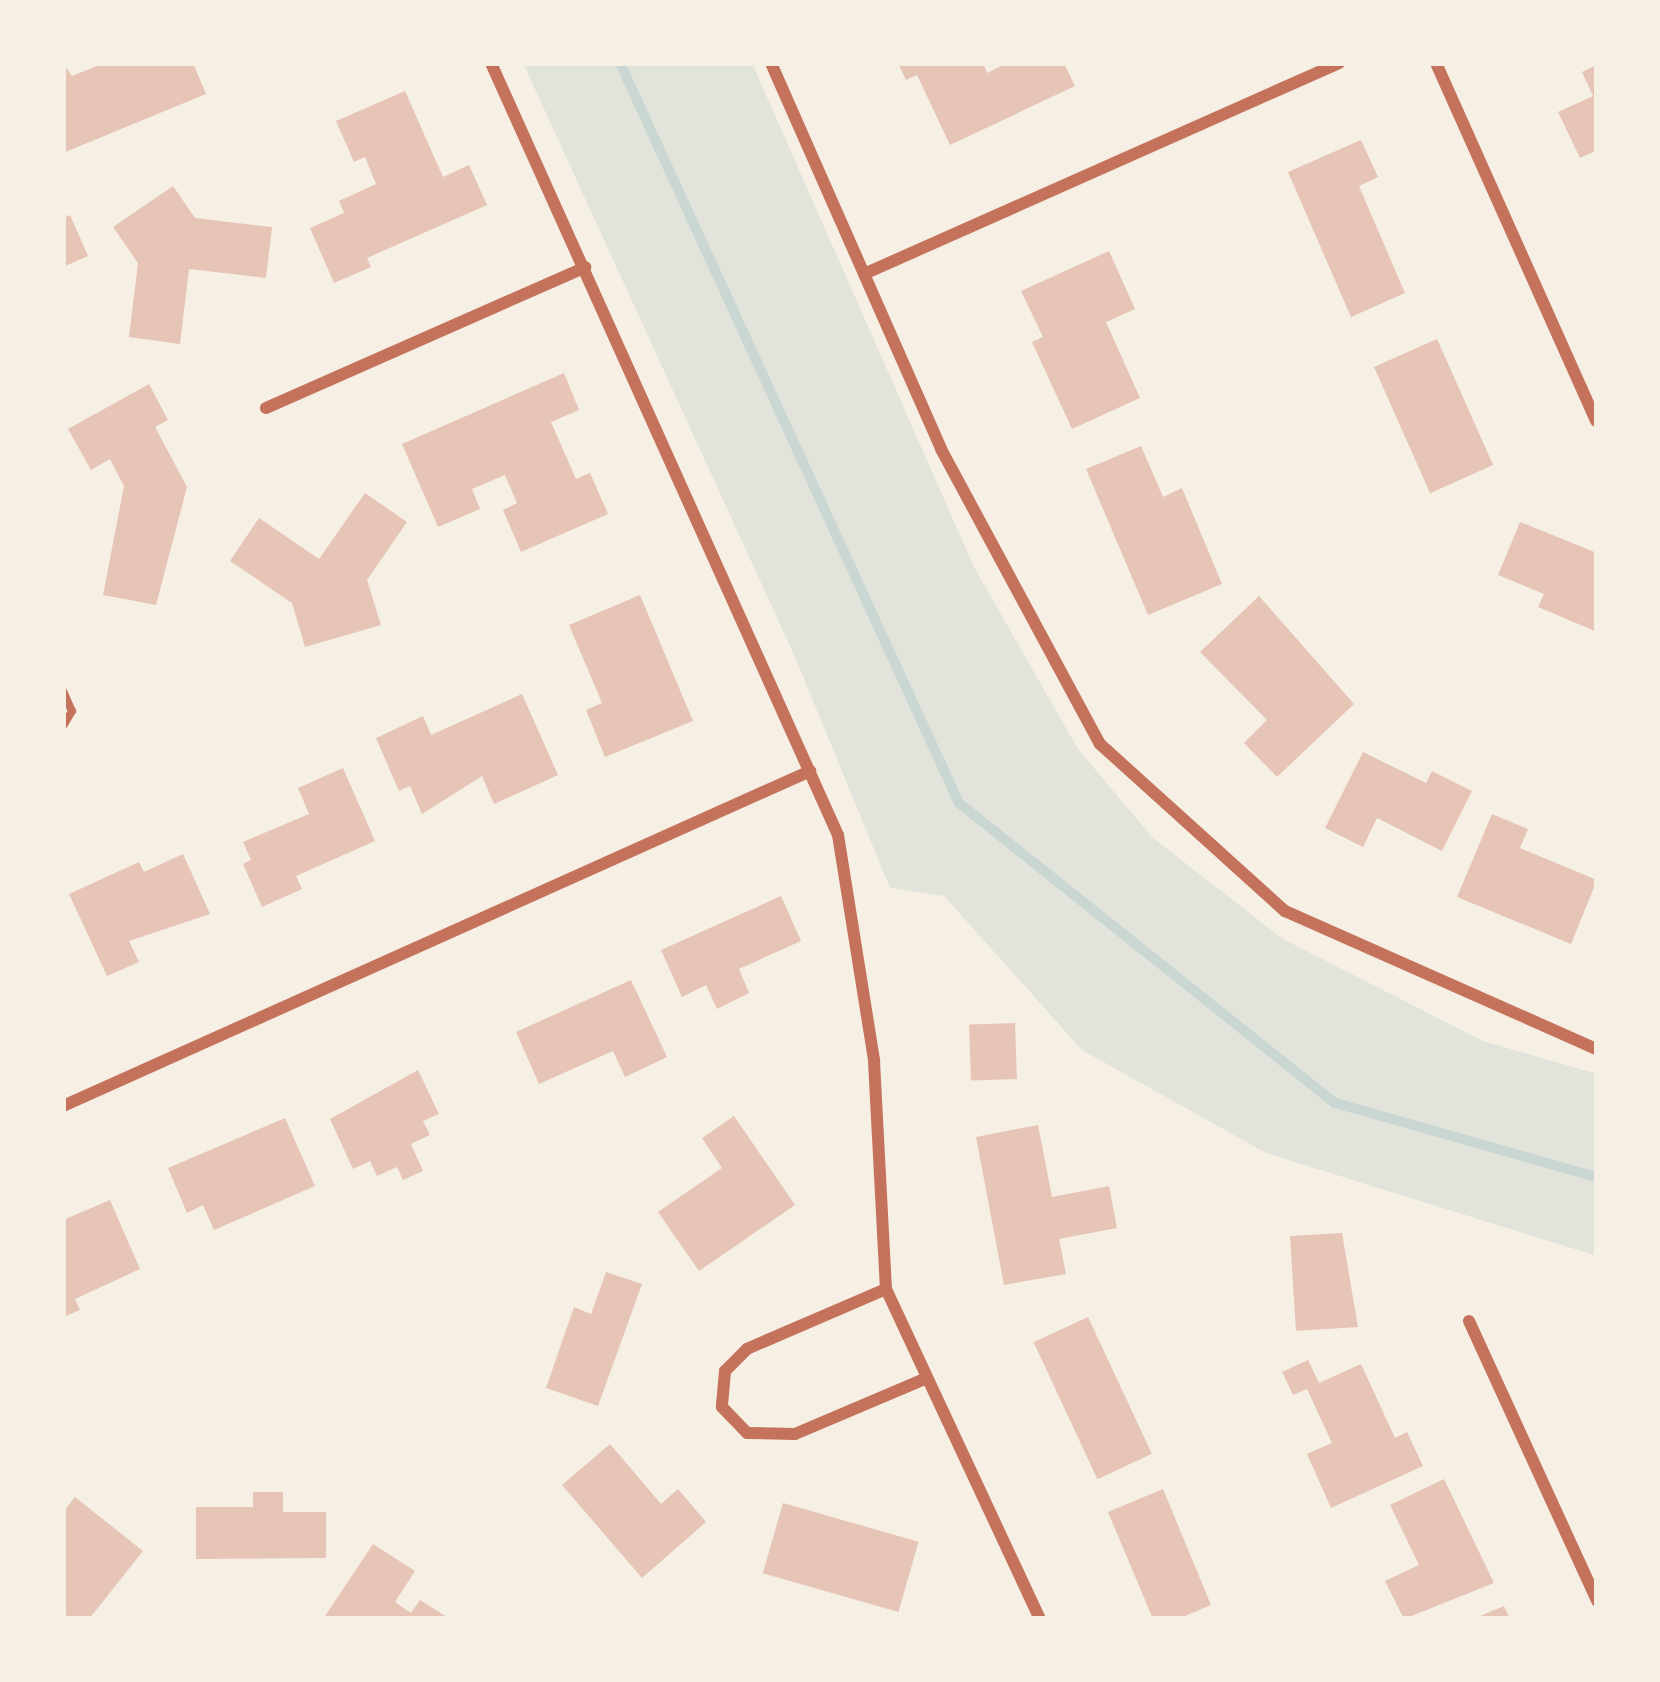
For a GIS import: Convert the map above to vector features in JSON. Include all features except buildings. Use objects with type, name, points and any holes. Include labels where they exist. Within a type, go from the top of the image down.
[{"type":"street","points":[[491,63],[838,835],[874,1061],[886,1289],[1040,1619]]},
{"type":"street","points":[[771,63],[941,449],[1100,744],[1286,911],[1597,1049]]},
{"type":"street","points":[[864,274],[1339,63]]},
{"type":"street","points":[[1436,63],[1596,421]]},
{"type":"street","points":[[266,408],[585,267]]},
{"type":"street","points":[[63,1106],[810,771]]},
{"type":"street","points":[[886,1289],[747,1349],[725,1371],[722,1406],[747,1433],[795,1434],[927,1378]]},
{"type":"street","points":[[1468,1321],[1597,1601]]},
{"type":"lane","points":[[63,691],[72,711],[63,726]]},
{"type":"shaded area","points":[[523,63],[752,63],[974,567],[1078,749],[1153,838],[1283,939],[1483,1041],[1597,1074],[1597,1256],[1266,1153],[1082,1050],[944,896],[890,888],[795,657]]},
{"type":"waterway","points":[[620,63],[959,803],[1335,1103],[1597,1177]]}]
